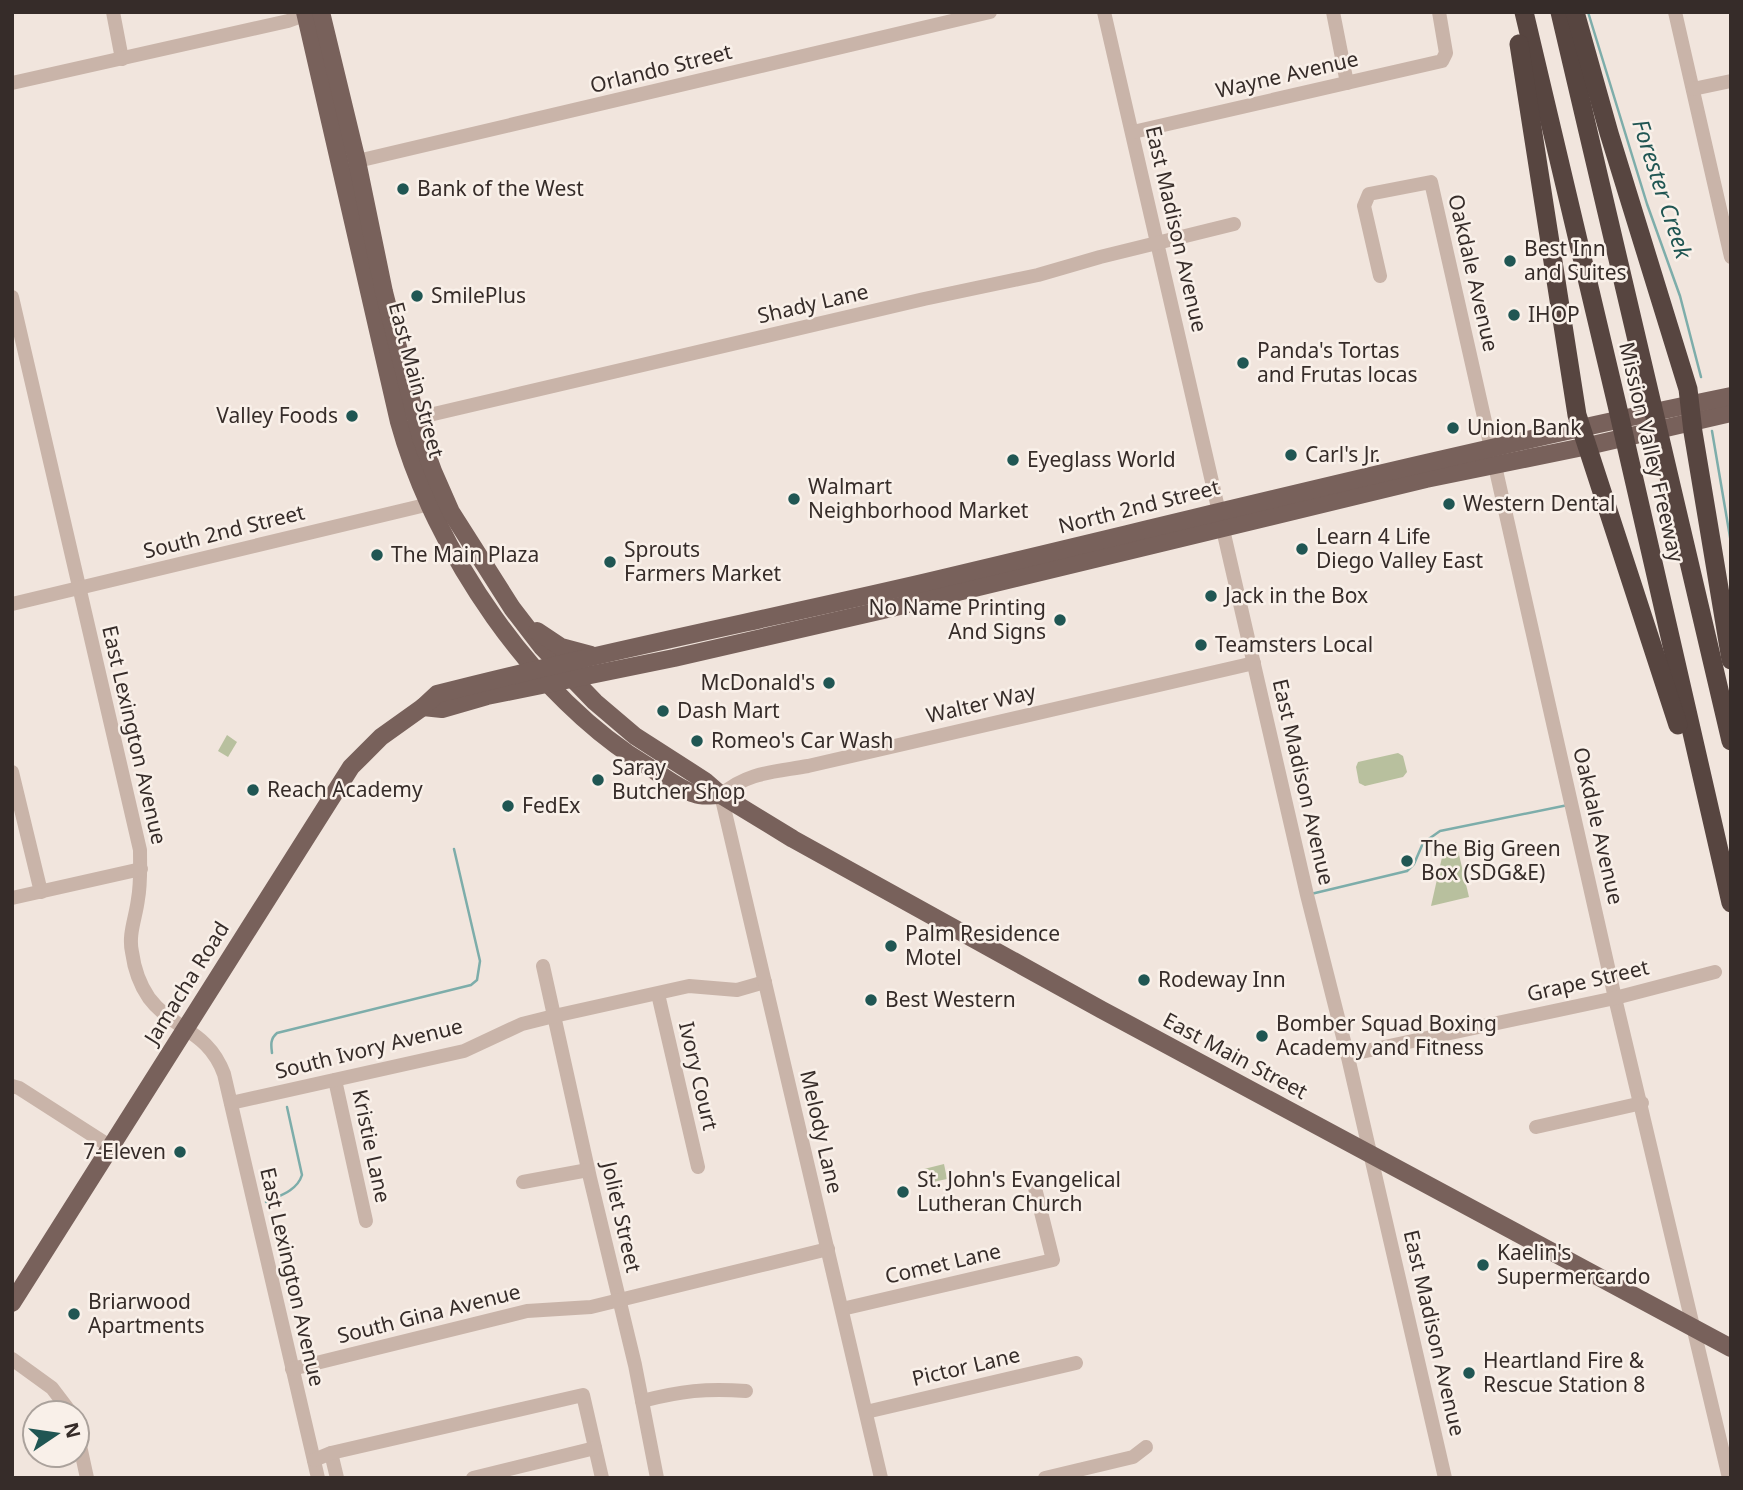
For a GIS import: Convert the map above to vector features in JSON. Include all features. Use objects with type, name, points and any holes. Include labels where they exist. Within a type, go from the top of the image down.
[{"type":"highway","points":[[1514,12],[1577,415],[1665,682],[1730,900]]},
{"type":"highway","name":"Mission Valley Freeway","points":[[1524,12],[1730,900]]},
{"type":"highway","name":"Mission Valley Freeway","points":[[1560,12],[1731,741]]},
{"type":"highway","points":[[1575,12],[1613,147],[1688,389],[1731,660]]},
{"type":"main road","name":"East Main Street","points":[[311,13],[408,420],[406,444],[438,502],[520,619],[558,664],[600,707],[635,736],[705,781],[721,795],[793,839],[1026,969],[1731,1348]]},
{"type":"main road","name":"North 2nd Street","points":[[1493,456],[1588,446],[1691,413],[1731,396]]},
{"type":"main road","points":[[1712,417],[1718,409],[1731,406]]},
{"type":"main road","name":"North 2nd Street","points":[[819,614],[822,619],[831,609],[849,599],[1069,547],[1426,479],[1581,427],[1691,413],[1712,417],[1731,413]]},
{"type":"main road","name":"East Main Street","points":[[438,502],[465,572],[514,644],[549,684],[580,716],[624,752],[696,795],[721,795]]},
{"type":"main road","name":"North 2nd Street","points":[[558,664],[819,614],[905,605],[1043,572],[1221,520]]},
{"type":"main road","points":[[1043,572],[1056,564],[1069,547]]},
{"type":"main road","points":[[905,605],[907,593],[918,584]]},
{"type":"main road","name":"North 2nd Street","points":[[572,679],[788,630],[819,614]]},
{"type":"main road","points":[[520,619],[561,647],[594,656]]},
{"type":"main road","points":[[502,678],[513,657],[514,644]]},
{"type":"main road","name":"Jamacha Road","points":[[12,1303],[351,767],[381,737],[423,708],[436,694],[558,664]]},
{"type":"main road","points":[[600,707],[597,690],[600,677],[609,670]]},
{"type":"main road","name":"Jamacha Road","points":[[423,708],[442,709],[487,696],[572,679]]},
{"type":"street","points":[[113,12],[122,59]]},
{"type":"street","name":"Orlando Street","points":[[348,163],[990,12]]},
{"type":"street","name":"East Madison Avenue","points":[[1104,12],[1307,895],[1348,1055],[1446,1478]]},
{"type":"street","points":[[1333,12],[1347,83]]},
{"type":"street","name":"Wayne Avenue","points":[[1133,132],[1441,61],[1446,53],[1440,12]]},
{"type":"street","points":[[1675,12],[1730,251]]},
{"type":"street","points":[[12,83],[288,21],[311,13]]},
{"type":"street","points":[[1693,89],[1731,81]]},
{"type":"street","name":"Oakdale Avenue","points":[[1380,276],[1364,206],[1370,194],[1431,182],[1726,1477]]},
{"type":"street","name":"Shady Lane","points":[[408,420],[924,299],[1038,275],[1234,224]]},
{"type":"street","name":"East Lexington Avenue","points":[[12,297],[139,850],[141,869],[131,950],[140,983],[150,999],[186,1030],[205,1041],[224,1074],[318,1478]]},
{"type":"street","name":"South 2nd Street","points":[[12,604],[438,502]]},
{"type":"street","name":"Walter Way","points":[[721,795],[735,782],[757,775],[808,766],[1254,663]]},
{"type":"street","points":[[12,772],[40,892]]},
{"type":"street","name":"Melody Lane","points":[[721,795],[881,1478]]},
{"type":"street","points":[[12,898],[141,869]]},
{"type":"street","name":"Joliet Street","points":[[543,966],[657,1478]]},
{"type":"street","name":"Grape Street","points":[[1348,1055],[1615,998],[1715,972]]},
{"type":"street","name":"South Ivory Avenue","points":[[231,1103],[464,1052],[522,1024],[554,1016],[689,986],[737,990],[765,982]]},
{"type":"street","name":"Ivory Court","points":[[658,993],[698,1167]]},
{"type":"street","name":"Kristie Lane","points":[[335,1080],[366,1221]]},
{"type":"street","points":[[12,1086],[111,1147]]},
{"type":"street","points":[[1536,1127],[1642,1103]]},
{"type":"street","points":[[523,1182],[588,1170]]},
{"type":"street","name":"Comet Lane","points":[[842,1309],[1053,1259],[1034,1180]]},
{"type":"street","name":"South Gina Avenue","points":[[292,1369],[527,1311],[591,1307],[618,1298],[828,1249]]},
{"type":"street","points":[[12,1359],[52,1388],[60,1399]]},
{"type":"street","name":"Pictor Lane","points":[[866,1412],[1076,1363]]},
{"type":"street","points":[[642,1401],[702,1389],[746,1391]]},
{"type":"street","points":[[314,1460],[583,1395],[602,1478]]},
{"type":"street","points":[[1045,1478],[1133,1457],[1146,1447]]},
{"type":"street","points":[[474,1478],[595,1448]]},
{"type":"street","points":[[331,1454],[337,1478]]},
{"type":"green space","points":[[227,735],[237,742],[228,757],[218,751]]},
{"type":"green space","points":[[1398,753],[1403,756],[1407,772],[1403,777],[1365,786],[1359,783],[1356,767],[1358,762]]},
{"type":"green space","points":[[1456,842],[1469,897],[1431,906],[1445,844]]},
{"type":"green space","points":[[944,1164],[947,1179],[928,1183],[924,1169]]},
{"type":"waterway","name":"Forester Creek","points":[[1588,12],[1647,204],[1680,296],[1701,377]]},
{"type":"waterway","name":"Forester Creek","points":[[1712,431],[1731,543]]},
{"type":"waterway","points":[[1311,894],[1407,871],[1414,864],[1423,843],[1440,831],[1568,805]]},
{"type":"waterway","points":[[272,1053],[272,1040],[277,1033],[471,985],[477,980],[480,961],[454,849]]},
{"type":"waterway","points":[[266,1202],[292,1189],[302,1175],[287,1107]]},
{"type":"place","name":"Bank of the West","points":[[403,189]]},
{"type":"place","name":"Best Inn and Suites","points":[[1510,261]]},
{"type":"place","name":"SmilePlus","points":[[417,296]]},
{"type":"place","name":"IHOP","points":[[1514,315]]},
{"type":"place","name":"Panda's Tortas and Frutas locas","points":[[1243,363]]},
{"type":"place","name":"Valley Foods","points":[[352,416]]},
{"type":"place","name":"Union Bank","points":[[1453,428]]},
{"type":"place","name":"Carl's Jr.","points":[[1291,455]]},
{"type":"place","name":"Eyeglass World","points":[[1013,460]]},
{"type":"place","name":"Walmart Neighborhood Market","points":[[794,499]]},
{"type":"place","name":"Western Dental","points":[[1449,504]]},
{"type":"place","name":"Learn 4 Life Diego Valley East","points":[[1302,549]]},
{"type":"place","name":"The Main Plaza","points":[[377,555]]},
{"type":"place","name":"Sprouts Farmers Market","points":[[610,562]]},
{"type":"place","name":"Jack in the Box","points":[[1211,596]]},
{"type":"place","name":"No Name Printing And Signs","points":[[1060,620]]},
{"type":"place","name":"Teamsters Local","points":[[1201,645]]},
{"type":"place","name":"McDonald's","points":[[829,683]]},
{"type":"place","name":"Dash Mart","points":[[663,711]]},
{"type":"place","name":"Romeo's Car Wash","points":[[697,741]]},
{"type":"place","name":"Saray Butcher Shop","points":[[598,780]]},
{"type":"place","name":"Reach Academy","points":[[253,790]]},
{"type":"place","name":"FedEx","points":[[508,806]]},
{"type":"place","name":"The Big Green Box (SDG&E)","points":[[1407,861]]},
{"type":"place","name":"Palm Residence Motel","points":[[891,946]]},
{"type":"place","name":"Rodeway Inn","points":[[1144,980]]},
{"type":"place","name":"Best Western","points":[[871,1000]]},
{"type":"place","name":"Bomber Squad Boxing Academy and Fitness","points":[[1262,1036]]},
{"type":"place","name":"7-Eleven","points":[[180,1152]]},
{"type":"place","name":"St. John's Evangelical Lutheran Church","points":[[903,1192]]},
{"type":"place","name":"Kaelin's Supermercardo","points":[[1483,1265]]},
{"type":"place","name":"Briarwood Apartments","points":[[74,1314]]},
{"type":"place","name":"Heartland Fire & Rescue Station 8","points":[[1469,1373]]}]
